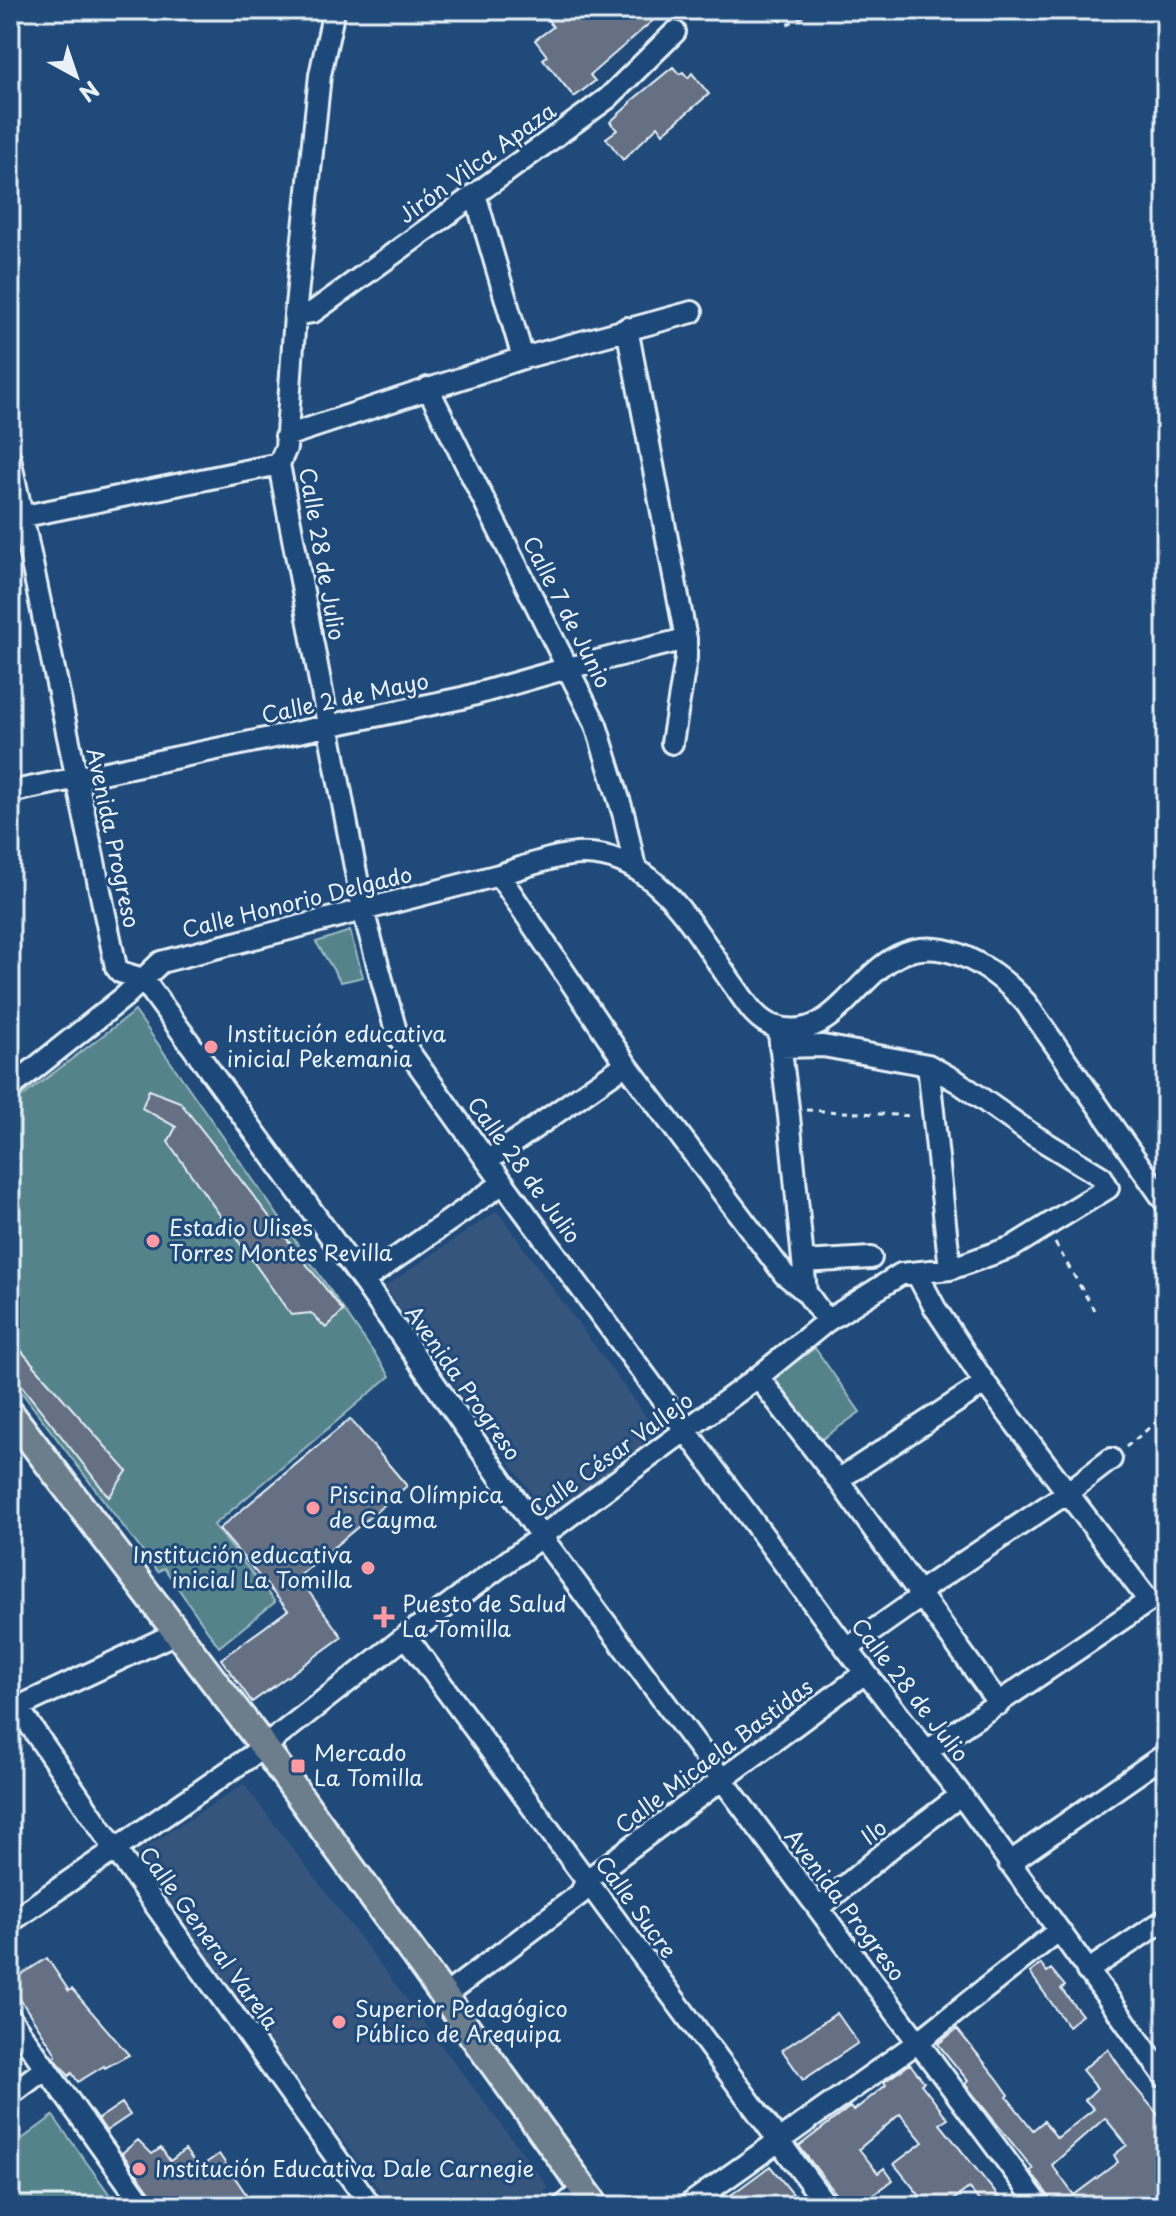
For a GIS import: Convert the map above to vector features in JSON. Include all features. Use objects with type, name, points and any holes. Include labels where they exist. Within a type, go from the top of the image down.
[{"type":"main road","points":[[10,1413],[264,1747],[590,2197]]},
{"type":"street","name":"Calle 28 de Julio","points":[[334,10],[320,75],[295,315],[286,448],[279,464],[363,910],[397,1035],[847,1649],[961,1795],[1166,2078]]},
{"type":"street","name":"Jirón Vilca Apaza","points":[[295,315],[313,312],[608,98],[675,32]]},
{"type":"street","points":[[475,194],[523,358]]},
{"type":"street","points":[[286,436],[523,358],[692,312]]},
{"type":"street","points":[[627,328],[686,639],[686,658],[672,743]]},
{"type":"street","name":"Calle 7 de Junio","points":[[428,388],[596,725],[624,816],[635,868]]},
{"type":"street","name":"Avenida Progreso","points":[[10,458],[15,518],[76,777],[116,967],[120,972],[143,979],[363,1281],[541,1536],[1040,2206]]},
{"type":"street","points":[[15,518],[279,464]]},
{"type":"street","name":"Calle 2 de Mayo","points":[[10,792],[462,698],[686,639]]},
{"type":"street","name":"Calle Honorio Delgado","points":[[11,1086],[161,962],[571,855],[604,856],[635,868]]},
{"type":"street","points":[[635,868],[653,881],[681,910],[758,1017],[779,1037],[928,1065],[950,1269]]},
{"type":"street","points":[[499,875],[626,1064],[784,1274],[806,1292],[827,1321]]},
{"type":"street","points":[[779,1037],[823,1021],[881,968],[904,952],[935,948],[977,963],[1010,985],[1026,1003],[1166,1203]]},
{"type":"street","points":[[779,1037],[806,1292]]},
{"type":"street","points":[[487,1161],[626,1064]]},
{"type":"street","name":"Calle César Vallejo","points":[[10,1922],[264,1747],[406,1636],[758,1377],[827,1321],[901,1274],[950,1269],[1012,1247],[1108,1188],[1102,1177],[928,1065]]},
{"type":"street","points":[[363,1281],[503,1183]]},
{"type":"street","points":[[803,1262],[871,1258]]},
{"type":"street","points":[[917,1274],[935,1308],[985,1383],[1149,1601],[927,1751]]},
{"type":"street","points":[[758,1377],[838,1480],[999,1704]]},
{"type":"street","points":[[838,1480],[985,1383]]},
{"type":"street","points":[[847,1649],[915,1601],[919,1592],[1067,1493],[1111,1459]]},
{"type":"street","points":[[12,1704],[178,1632]]},
{"type":"street","name":"Calle Sucre","points":[[406,1636],[827,2206]]},
{"type":"street","name":"Calle Micaela Bastidas","points":[[443,1997],[580,1894],[587,1880],[865,1673]]},
{"type":"street","name":"Calle General Varela","points":[[12,1704],[371,2206]]},
{"type":"street","points":[[1009,1863],[1166,1754]]},
{"type":"street","name":"Ilo","points":[[819,1908],[888,1850],[961,1795]]},
{"type":"street","points":[[1087,1971],[1166,1919]]},
{"type":"street","points":[[687,2206],[777,2139],[918,2042],[1058,1931]]},
{"type":"street","points":[[10,2018],[144,2206]]},
{"type":"street","points":[[10,2095],[46,2068]]},
{"type":"street","points":[[563,2206],[590,2197]]},
{"type":"path","points":[[769,10],[786,25],[816,10]]},
{"type":"path","points":[[789,1109],[934,1116]]},
{"type":"path","points":[[1045,1226],[1094,1310]]},
{"type":"path","points":[[1111,1459],[1166,1414]]},
{"type":"shaded area","points":[[497,1211],[652,1425],[653,1439],[554,1514],[546,1513],[384,1287]]},
{"type":"shaded area","name":"Superior Pedagógico Público de Arequipa","points":[[244,1784],[549,2188],[527,2206],[391,2206],[132,1856]]},
{"type":"green space","points":[[350,931],[363,977],[341,982],[316,942]]},
{"type":"green space","name":"Estadio Ulises Torres Montes Revilla","points":[[135,1011],[390,1376],[214,1525],[275,1602],[219,1647],[164,1568],[158,1572],[10,1377],[10,1106]]},
{"type":"green space","points":[[815,1348],[860,1412],[818,1442],[773,1378]]},
{"type":"green space","points":[[53,2116],[118,2206],[10,2206],[10,2148]]},
{"type":"building","points":[[557,10],[665,10],[590,75],[595,81],[574,97],[543,59],[547,56],[535,40],[553,27],[546,17]]},
{"type":"building","points":[[673,67],[688,78],[692,73],[709,94],[663,133],[658,126],[623,160],[606,138],[617,130],[610,122]]},
{"type":"building","points":[[149,1090],[180,1102],[343,1311],[326,1328],[311,1313],[291,1315],[168,1142],[176,1127],[142,1108]]},
{"type":"building","points":[[10,1338],[127,1471],[109,1497],[10,1371]]},
{"type":"building","name":"Piscina Olímpica de Cayma","points":[[350,1419],[407,1486],[298,1577],[342,1637],[252,1702],[221,1659],[288,1610],[219,1529]]},
{"type":"building","points":[[10,1957],[22,1974],[47,1958],[69,1991],[72,1989],[129,2055],[78,2082],[72,2073],[69,2076],[10,1984]]},
{"type":"building","points":[[1041,1964],[1047,1972],[1051,1969],[1065,1986],[1061,1989],[1082,2015],[1068,2026],[1030,1973]]},
{"type":"building","points":[[837,2013],[858,2043],[803,2080],[782,2050]]},
{"type":"building","points":[[957,2029],[997,2078],[1009,2095],[1007,2097],[1033,2130],[1044,2121],[1057,2138],[1094,2109],[1085,2100],[1097,2088],[1082,2070],[1108,2049],[1166,2124],[1166,2199],[1158,2206],[1053,2206],[1030,2171],[1033,2169],[965,2084],[968,2081],[938,2044]],"holes":[[[1105,2118],[1127,2145],[1114,2155],[1118,2162],[1074,2195],[1052,2165]]]},
{"type":"building","points":[[910,2064],[948,2119],[940,2124],[1006,2206],[983,2206],[969,2188],[945,2206],[928,2206],[894,2164],[923,2142],[900,2114],[859,2149],[878,2173],[884,2168],[893,2180],[869,2198],[874,2206],[840,2206],[833,2190],[799,2146],[850,2107],[853,2111],[886,2085],[884,2082]]},
{"type":"building","points":[[122,2103],[130,2115],[106,2131],[98,2119]]},
{"type":"building","points":[[138,2140],[152,2154],[161,2148],[170,2161],[185,2150],[199,2168],[219,2154],[248,2197],[234,2206],[160,2206],[122,2153]]},
{"type":"building","points":[[770,2166],[793,2194],[788,2198],[794,2206],[716,2206]]},
{"type":"place","name":"Institución educativa inicial Pekemania","points":[[211,1047]]},
{"type":"place","name":"Estadio Ulises Torres Montes Revilla","points":[[153,1241]]},
{"type":"place","name":"Piscina Olímpica de Cayma","points":[[313,1508]]},
{"type":"place","name":"Institución educativa inicial La Tomilla","points":[[368,1568]]},
{"type":"place","name":"Puesto de Salud La Tomilla","points":[[384,1617]]},
{"type":"place","name":"Mercado La Tomilla","points":[[298,1766]]},
{"type":"place","name":"Superior Pedagógico Público de Arequipa","points":[[339,2022]]},
{"type":"place","name":"Institución Educativa Dale Carnegie","points":[[139,2169]]}]
